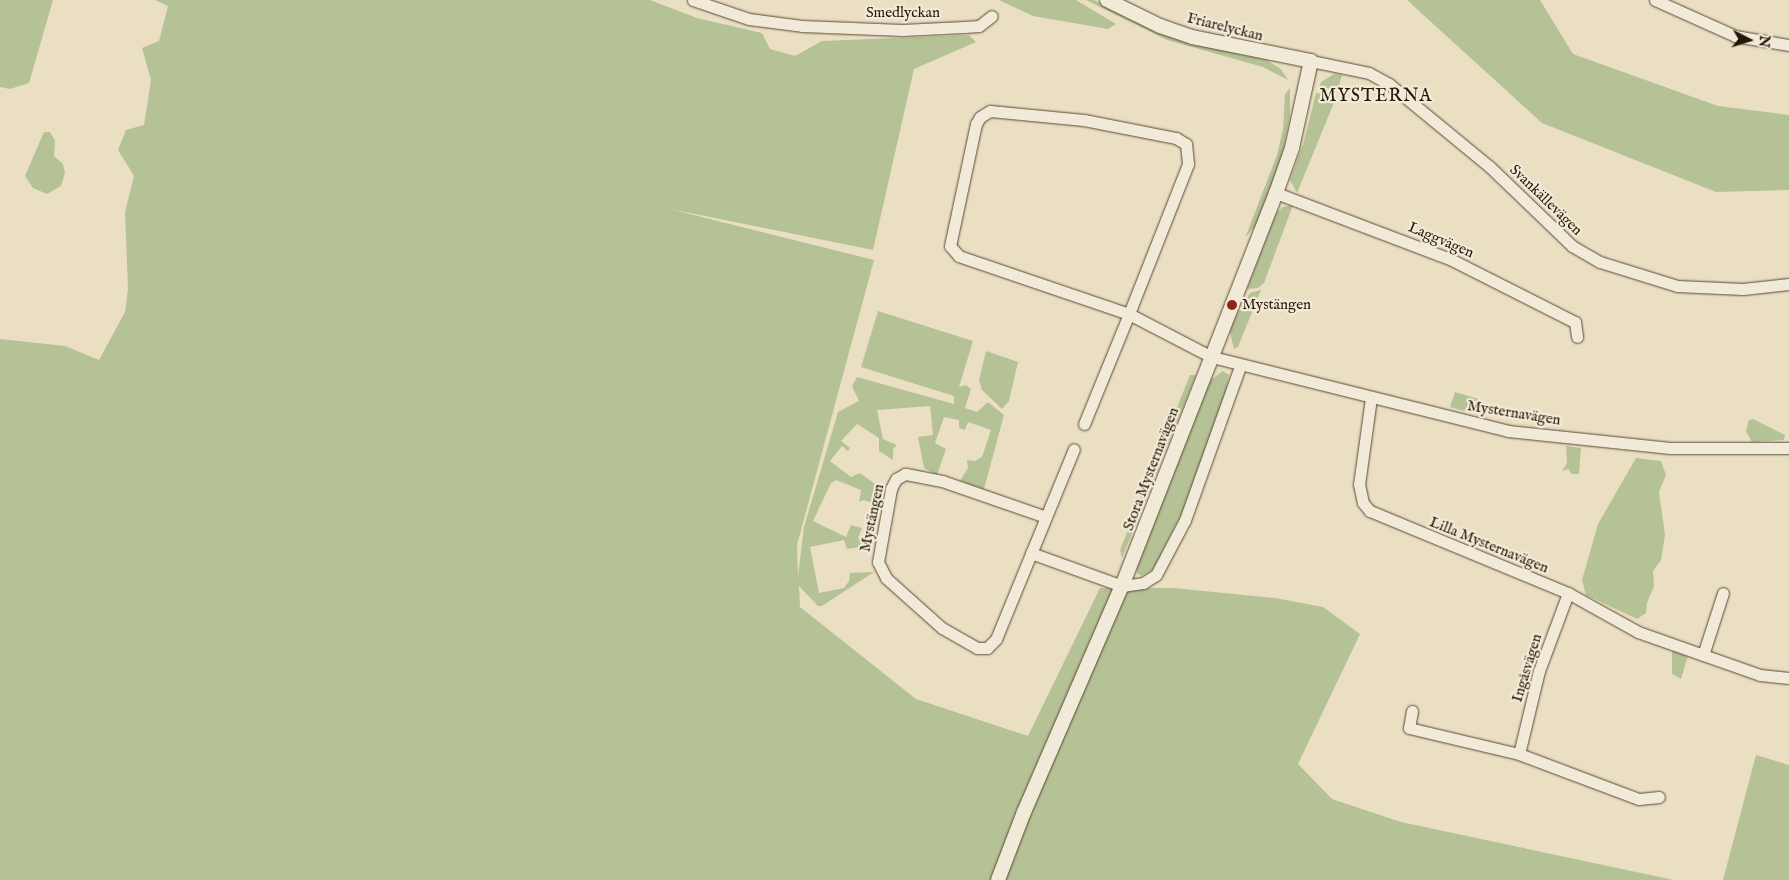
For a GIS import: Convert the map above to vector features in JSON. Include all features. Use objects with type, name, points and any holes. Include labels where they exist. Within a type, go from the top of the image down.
[{"type":"street","name":"Smedlyckan","points":[[693,0],[749,19],[811,26],[902,30],[964,27],[979,26],[992,16]]},
{"type":"street","name":"Friarelyckan","points":[[1107,0],[1160,26],[1192,38],[1311,62]]},
{"type":"street","points":[[1655,0],[1735,36],[1789,45]]},
{"type":"street","name":"Stora Mysternavägen","points":[[998,880],[1024,812],[1122,586],[1276,193],[1292,148],[1311,62]]},
{"type":"street","name":"Svankällevägen","points":[[1311,62],[1369,73],[1389,84],[1490,167],[1572,246],[1600,262],[1677,286],[1743,289],[1789,284]]},
{"type":"street","points":[[1084,424],[1129,314],[1188,164],[1186,144],[1157,134],[1084,120],[996,111],[983,114],[976,124],[950,241],[953,252],[1129,314],[1212,357]]},
{"type":"street","name":"Laggvägen","points":[[1276,193],[1452,260],[1575,322],[1577,337]]},
{"type":"street","name":"Mysternavägen","points":[[1212,357],[1240,366],[1502,430],[1670,448],[1789,448]]},
{"type":"street","points":[[1032,553],[1122,586],[1150,579],[1168,558],[1188,513],[1240,366]]},
{"type":"street","name":"Lilla Mysternavägen","points":[[1371,398],[1359,484],[1363,504],[1370,511],[1568,593],[1638,632],[1760,675],[1789,678]]},
{"type":"street","name":"Mystängen","points":[[1046,517],[921,475],[905,474],[896,479],[891,488],[877,559],[886,578],[942,628],[970,645],[985,649],[996,639],[1074,449]]},
{"type":"street","name":"Ingåsvägen","points":[[1519,754],[1539,671],[1568,593]]},
{"type":"street","points":[[1703,655],[1723,593]]},
{"type":"street","points":[[1412,711],[1409,728],[1519,754],[1616,792],[1639,799],[1660,797]]},
{"type":"green space","points":[[0,0],[53,0],[29,83],[10,89],[0,87]]},
{"type":"green space","points":[[155,0],[650,0],[697,18],[762,33],[770,49],[795,56],[822,41],[969,35],[976,42],[914,69],[873,250],[670,209],[874,260],[797,545],[798,576],[804,527],[838,412],[859,401],[852,386],[857,377],[954,404],[954,396],[861,367],[878,311],[973,341],[959,387],[966,385],[971,389],[965,408],[977,412],[988,402],[1004,415],[984,489],[960,481],[968,468],[967,460],[975,461],[982,457],[991,430],[968,422],[965,430],[959,428],[959,420],[944,417],[935,443],[946,449],[937,475],[924,468],[918,437],[933,435],[930,406],[877,410],[883,439],[897,445],[893,449],[893,460],[879,451],[879,438],[857,424],[841,441],[850,448],[848,451],[842,446],[830,461],[851,477],[860,473],[883,490],[881,507],[864,500],[859,502],[861,490],[836,480],[831,483],[813,521],[846,537],[851,525],[862,528],[858,538],[873,540],[872,545],[847,549],[844,540],[810,547],[819,593],[844,588],[849,581],[850,573],[874,572],[822,606],[818,606],[799,586],[800,607],[916,699],[1028,736],[1100,588],[1173,588],[1275,598],[1323,607],[1360,634],[1298,764],[1332,799],[1401,822],[1674,880],[0,880],[0,339],[65,346],[99,360],[125,312],[128,289],[125,212],[134,176],[118,150],[126,130],[144,125],[151,80],[142,48],[159,41],[168,6]]},
{"type":"green space","points":[[999,0],[1076,0],[1116,24],[1108,29],[1033,16]]},
{"type":"green space","points":[[1086,0],[1094,0],[1136,22],[1189,43],[1266,60],[1281,69],[1288,80],[1263,67],[1167,40]]},
{"type":"green space","points":[[1407,0],[1540,0],[1573,54],[1718,106],[1789,115],[1789,190],[1716,192],[1542,123]]},
{"type":"green space","points":[[1334,74],[1342,75],[1338,89],[1319,88],[1321,82]]},
{"type":"green space","points":[[1290,88],[1290,116],[1281,162],[1257,224],[1245,238],[1277,155],[1283,129],[1285,94]]},
{"type":"green space","points":[[1316,93],[1332,96],[1333,105],[1297,193],[1290,180],[1304,141]]},
{"type":"green space","points":[[44,132],[50,132],[55,141],[54,156],[63,164],[65,173],[61,186],[47,194],[33,188],[25,176]]},
{"type":"green space","points":[[1293,205],[1264,283],[1258,288],[1247,289],[1276,213],[1283,207]]},
{"type":"green space","points":[[1261,290],[1238,347],[1234,349],[1229,328],[1250,293]]},
{"type":"green space","points":[[986,351],[1018,362],[1009,401],[1002,409],[982,390],[979,380]]},
{"type":"green space","points":[[1223,371],[1229,375],[1226,391],[1184,509],[1153,570],[1141,576],[1137,573],[1137,563],[1209,381]]},
{"type":"green space","points":[[1190,375],[1196,375],[1122,558],[1120,550]]},
{"type":"green space","points":[[1455,392],[1478,399],[1477,404],[1468,404],[1465,411],[1450,407]]},
{"type":"green space","points":[[1753,419],[1785,435],[1784,440],[1752,442],[1746,431],[1749,420]]},
{"type":"green space","points":[[1566,446],[1581,448],[1579,474],[1572,474],[1568,469],[1562,471],[1567,463]]},
{"type":"green space","points":[[1636,458],[1661,461],[1666,475],[1659,492],[1665,535],[1661,560],[1653,571],[1654,586],[1647,603],[1646,613],[1637,619],[1586,595],[1582,580],[1598,524]]},
{"type":"green space","points":[[1672,650],[1688,656],[1681,679],[1672,674]]},
{"type":"green space","points":[[1756,755],[1789,765],[1789,880],[1723,880]]},
{"type":"place","name":"Mystängen","points":[[1232,305]]},
{"type":"district","name":"MYSTERNA","points":[[1376,97]]}]
